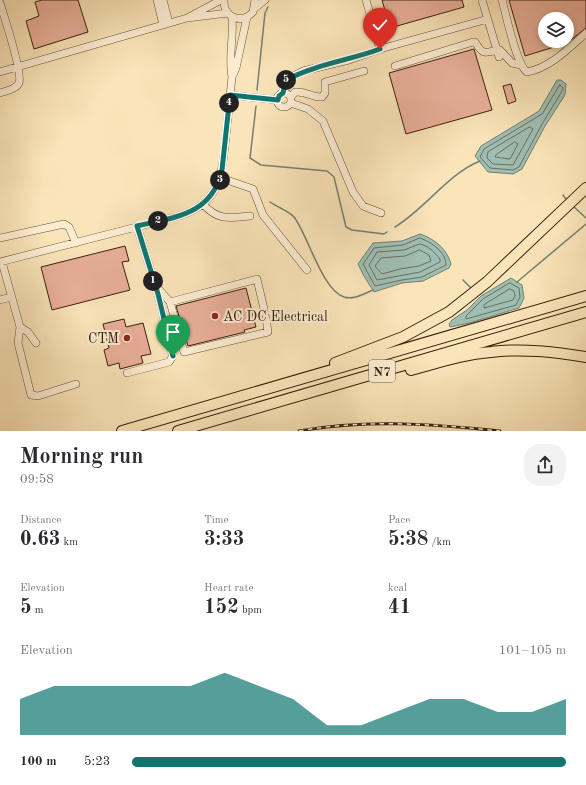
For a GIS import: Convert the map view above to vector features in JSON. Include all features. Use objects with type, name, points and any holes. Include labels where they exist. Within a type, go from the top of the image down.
[{"type":"highway","points":[[266,389],[403,337],[449,312],[487,282],[586,188]]},
{"type":"highway","name":"N7","points":[[122,431],[586,296]]},
{"type":"highway","name":"N7","points":[[178,431],[586,312]]},
{"type":"highway","points":[[203,424],[448,360],[490,352],[525,350],[586,357]]},
{"type":"street","points":[[163,0],[166,24]]},
{"type":"street","points":[[0,72],[187,18],[221,0]]},
{"type":"street","points":[[224,0],[224,7],[230,15],[233,35],[230,67],[232,77]]},
{"type":"street","points":[[255,0],[255,8]]},
{"type":"street","points":[[76,384],[38,396],[31,395],[18,344],[20,327],[1,262],[188,213],[203,204],[215,190],[220,178],[232,77],[236,68],[246,18],[265,0]]},
{"type":"street","points":[[366,0],[380,49]]},
{"type":"street","points":[[482,0],[498,53]]},
{"type":"street","points":[[502,0],[521,65],[527,72],[540,68],[558,58],[586,34]]},
{"type":"street","points":[[0,4],[20,79],[18,84],[10,89],[0,92]]},
{"type":"street","points":[[187,18],[230,15],[240,19],[246,18]]},
{"type":"street","points":[[278,100],[279,96],[283,93],[286,80],[303,71],[349,60],[380,49],[488,19]]},
{"type":"street","points":[[395,66],[473,42],[484,53],[498,53],[503,51],[512,63],[521,65]]},
{"type":"street","points":[[278,100],[282,107],[288,106],[295,92],[305,91],[317,98],[322,97],[325,93],[325,82],[364,71]]},
{"type":"street","points":[[283,93],[291,100],[308,109],[323,121],[353,192],[363,206],[381,213]]},
{"type":"street","points":[[230,95],[278,100]]},
{"type":"street","points":[[220,178],[252,189],[263,215],[307,270]]},
{"type":"street","points":[[203,204],[218,216],[233,218],[250,216]]},
{"type":"street","points":[[0,238],[64,224],[69,227],[76,243]]},
{"type":"street","points":[[127,372],[169,362],[172,359],[173,352],[158,294],[137,226]]},
{"type":"street","points":[[170,302],[257,280],[264,309]]},
{"type":"street","points":[[154,283],[170,302],[182,351],[185,353],[268,332],[266,318]]},
{"type":"street","points":[[0,300],[12,297]]},
{"type":"street","points":[[20,327],[28,332],[36,343]]},
{"type":"water","points":[[557,80],[561,80],[566,84],[565,95],[545,126],[522,169],[513,174],[488,172],[475,156],[481,146],[539,111]]},
{"type":"water","points":[[420,234],[440,245],[447,254],[451,264],[449,268],[423,281],[402,283],[374,292],[358,264],[373,243],[402,241]]},
{"type":"water","points":[[511,278],[522,285],[524,298],[519,308],[450,327],[449,324],[452,320],[467,310],[481,296]]},
{"type":"building","points":[[42,0],[78,0],[88,32],[34,49],[26,21],[39,16],[35,2]]},
{"type":"building","points":[[382,0],[462,0],[464,7],[390,28]]},
{"type":"building","points":[[509,0],[586,0],[586,28],[574,37],[574,12],[538,12],[538,48],[551,48],[525,56]]},
{"type":"building","points":[[474,49],[492,110],[406,134],[389,73]]},
{"type":"building","points":[[511,84],[516,101],[508,104],[503,86]]},
{"type":"building","points":[[125,246],[129,261],[122,262],[130,290],[52,310],[41,267]]},
{"type":"building","name":"AC DC Electrical","points":[[246,288],[256,327],[244,330],[245,332],[188,346],[176,306]]},
{"type":"building","name":"CTM","points":[[124,319],[126,327],[143,323],[151,354],[141,356],[143,363],[120,369],[119,363],[108,366],[104,350],[109,348],[103,324]]},
{"type":"waterway","points":[[257,90],[265,13],[268,7]]},
{"type":"waterway","points":[[256,106],[250,158],[261,165],[327,171],[334,177],[346,227],[352,230],[384,234],[387,232]]},
{"type":"waterway","points":[[395,227],[417,211],[447,182],[480,161]]},
{"type":"waterway","points":[[563,195],[566,199]]},
{"type":"waterway","points":[[270,202],[294,217],[322,273],[336,292],[344,297],[351,298],[373,290]]},
{"type":"waterway","points":[[574,207],[586,218]]},
{"type":"waterway","points":[[517,282],[586,224]]},
{"type":"waterway","points":[[463,280],[472,289]]},
{"type":"railway","points":[[299,431],[324,427],[375,424],[450,426],[500,431]]},
{"type":"place","name":"AC DC Electrical","points":[[215,316]]},
{"type":"place","name":"CTM","points":[[127,338]]},
{"type":"route","points":[[173,356],[158,294],[137,226],[188,213],[196,209],[212,196],[219,182],[222,170],[230,95],[278,100],[278,97],[283,93],[286,80],[303,71],[349,60],[380,49]]}]
